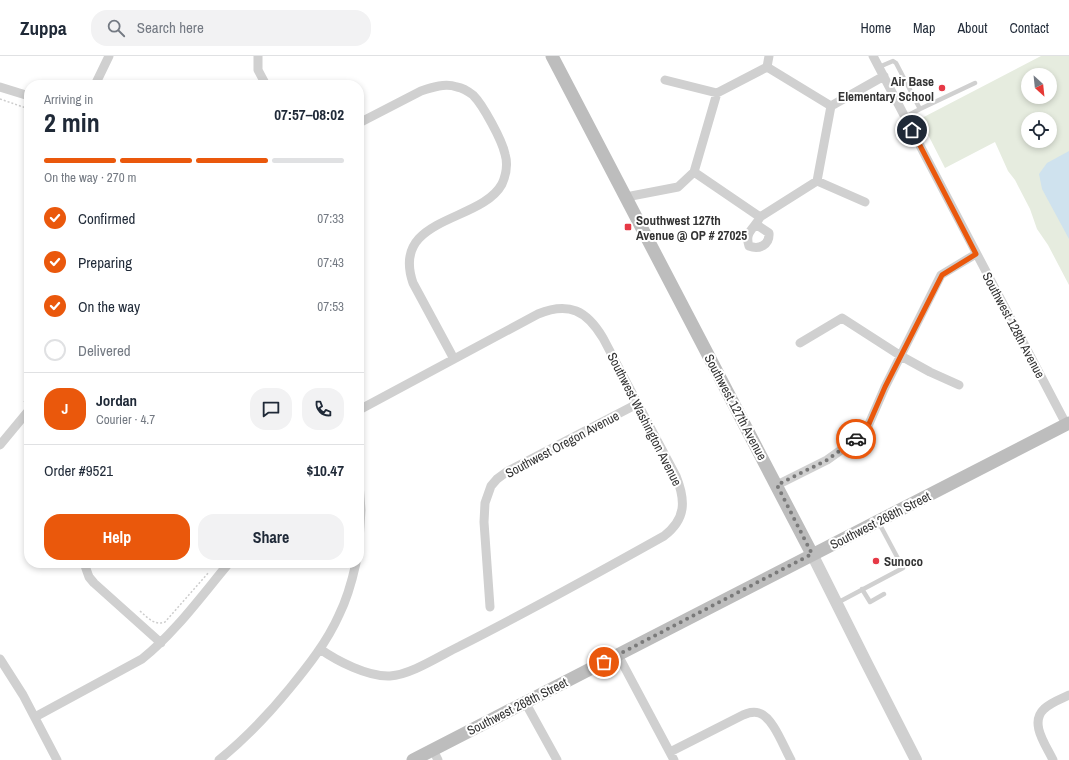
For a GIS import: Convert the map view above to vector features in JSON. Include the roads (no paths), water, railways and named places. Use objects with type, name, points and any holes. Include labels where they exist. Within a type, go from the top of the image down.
[{"type":"main road","name":"Southwest 127th Avenue","points":[[557,57],[626,197],[812,554]]},
{"type":"main road","name":"Southwest 268th Street","points":[[413,760],[435,755],[525,702],[1068,424]]},
{"type":"street","points":[[97,80],[109,56]]},
{"type":"street","points":[[258,56],[258,70],[263,80]]},
{"type":"street","points":[[768,67],[769,56]]},
{"type":"street","name":"Southwest 128th Avenue","points":[[873,56],[976,254],[1068,424]]},
{"type":"street","points":[[665,80],[717,93],[768,67]]},
{"type":"street","points":[[768,67],[831,106]]},
{"type":"street","points":[[694,172],[759,221],[817,181],[831,106],[884,76]]},
{"type":"street","points":[[364,120],[421,91],[443,85],[456,86],[472,95],[479,102],[502,146],[505,154],[505,176],[501,185],[496,191],[480,203],[434,227],[423,235],[415,244],[411,254],[410,270],[414,283],[454,359]]},
{"type":"street","points":[[0,86],[24,94]]},
{"type":"street","points":[[626,197],[678,187],[694,172],[717,93]]},
{"type":"street","points":[[817,181],[865,202]]},
{"type":"street","points":[[777,485],[827,460],[865,433],[901,356],[942,275],[976,254]]},
{"type":"street","name":"Southwest Washington Avenue","points":[[320,649],[345,663],[371,673],[386,676],[399,674],[418,667],[491,630],[664,536],[672,530],[681,516],[683,496],[676,476],[597,328],[590,319],[574,309],[564,308],[546,311],[364,407]]},
{"type":"street","points":[[800,343],[842,318],[901,356],[930,372],[960,385]]},
{"type":"street","name":"Southwest Oregon Avenue","points":[[490,607],[484,512],[487,495],[491,486],[497,479],[508,471],[637,404]]},
{"type":"street","points":[[0,445],[24,416]]},
{"type":"street","name":"Southwest 127th Avenue","points":[[812,554],[916,760]]},
{"type":"street","points":[[86,568],[89,577],[94,583],[161,643]]},
{"type":"street","points":[[35,717],[136,664],[151,653],[225,568]]},
{"type":"street","points":[[219,760],[232,750],[264,719],[302,674],[320,649],[339,615],[355,568]]},
{"type":"street","points":[[618,655],[672,756],[743,715],[758,712],[765,716],[771,723],[790,760]]},
{"type":"street","points":[[0,659],[19,688],[57,760]]},
{"type":"street","points":[[1054,760],[1039,730],[1038,717],[1045,708],[1069,695]]},
{"type":"street","points":[[525,702],[557,760]]},
{"type":"lane","points":[[879,67],[892,61],[896,63],[920,109]]},
{"type":"lane","points":[[905,116],[975,83]]},
{"type":"lane","points":[[837,603],[903,568],[878,521]]},
{"type":"lane","points":[[862,589],[870,602],[884,594]]},
{"type":"water","points":[[1069,151],[1069,239],[1042,189],[1039,174],[1047,163]]},
{"type":"place","name":"Air Base Elementary School","points":[[942,88]]},
{"type":"place","name":"Southwest 127th Avenue @ OP # 27025","points":[[628,227]]},
{"type":"place","name":"Sunoco","points":[[876,561]]}]
